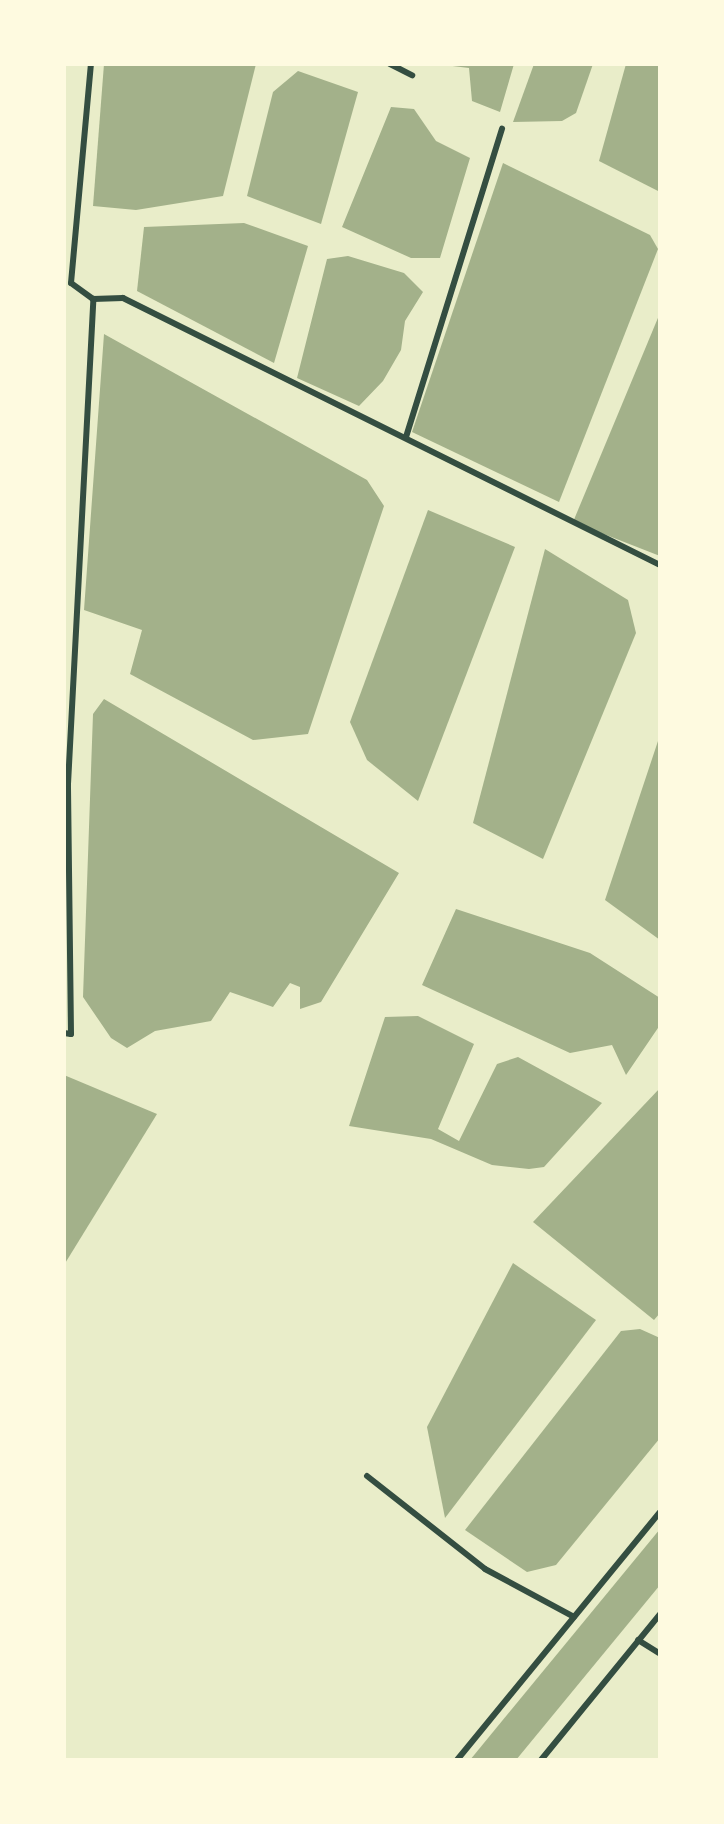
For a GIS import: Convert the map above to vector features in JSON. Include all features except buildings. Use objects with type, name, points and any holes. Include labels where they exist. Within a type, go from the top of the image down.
[{"type":"lane","points":[[91,64],[68,284],[93,299],[123,298],[660,565]]},
{"type":"lane","points":[[390,64],[412,75]]},
{"type":"lane","points":[[406,437],[502,129]]},
{"type":"lane","points":[[64,1033],[71,1034],[68,784],[93,299]]},
{"type":"lane","points":[[367,1476],[485,1569],[574,1617]]},
{"type":"lane","points":[[457,1760],[660,1512]]},
{"type":"lane","points":[[541,1760],[660,1614]]},
{"type":"lane","points":[[638,1640],[660,1654]]},
{"type":"shaded area","points":[[104,64],[256,64],[223,196],[136,210],[93,206]]},
{"type":"shaded area","points":[[436,64],[514,64],[500,112],[472,101],[469,68]]},
{"type":"shaded area","points":[[534,64],[593,64],[576,113],[562,121],[513,122]]},
{"type":"shaded area","points":[[626,64],[660,64],[660,192],[599,161]]},
{"type":"shaded area","points":[[298,71],[358,92],[321,224],[247,196],[273,92]]},
{"type":"shaded area","points":[[391,107],[414,109],[436,141],[470,158],[440,258],[411,258],[342,227]]},
{"type":"shaded area","points":[[503,163],[650,235],[658,249],[559,502],[412,432]]},
{"type":"shaded area","points":[[244,223],[308,246],[274,363],[137,291],[144,227]]},
{"type":"shaded area","points":[[348,256],[404,273],[423,292],[405,321],[401,350],[383,381],[359,406],[297,378],[327,259]]},
{"type":"shaded area","points":[[660,313],[660,556],[573,522]]},
{"type":"shaded area","points":[[104,334],[367,480],[384,506],[308,734],[253,740],[130,674],[142,630],[84,610]]},
{"type":"shaded area","points":[[428,510],[515,547],[418,801],[367,760],[350,722]]},
{"type":"shaded area","points":[[545,549],[628,600],[636,633],[543,859],[473,823]]},
{"type":"shaded area","points":[[104,699],[399,873],[321,1002],[300,1009],[300,987],[290,983],[273,1007],[230,992],[211,1021],[155,1031],[127,1048],[111,1038],[83,997],[93,714]]},
{"type":"shaded area","points":[[660,735],[660,940],[605,900]]},
{"type":"shaded area","points":[[456,909],[590,953],[660,998],[660,1025],[626,1075],[612,1045],[570,1053],[422,985]]},
{"type":"shaded area","points":[[418,1016],[474,1044],[438,1129],[459,1141],[497,1064],[518,1057],[602,1103],[544,1167],[529,1169],[492,1165],[431,1139],[349,1126],[385,1017]]},
{"type":"shaded area","points":[[64,1075],[157,1114],[64,1265]]},
{"type":"shaded area","points":[[660,1088],[660,1313],[654,1320],[533,1222]]},
{"type":"shaded area","points":[[513,1263],[596,1320],[445,1518],[427,1427]]},
{"type":"shaded area","points":[[640,1329],[660,1338],[660,1438],[556,1565],[527,1572],[465,1530],[621,1331]]},
{"type":"shaded area","points":[[660,1529],[660,1585],[516,1760],[470,1760]]}]
